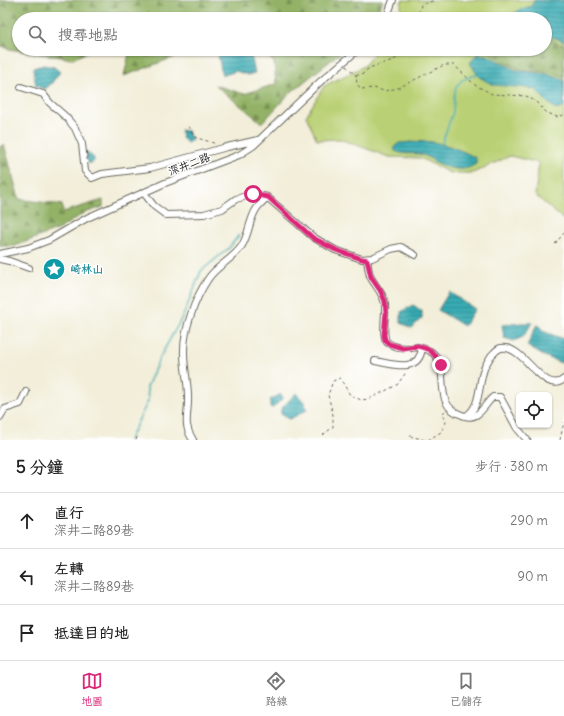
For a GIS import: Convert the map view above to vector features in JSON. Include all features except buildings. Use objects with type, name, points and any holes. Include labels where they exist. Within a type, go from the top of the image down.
[{"type":"street","points":[[389,12],[393,0]]},
{"type":"street","name":"深井二路","points":[[0,254],[28,248],[49,240],[87,218],[144,193],[239,155],[260,140],[321,81],[351,56]]},
{"type":"street","points":[[21,87],[43,94],[75,128],[82,144],[85,171],[92,178],[102,174],[150,168],[227,147],[260,140]]},
{"type":"street","points":[[144,193],[154,206],[166,215],[204,214],[222,209],[236,199],[253,194],[268,197],[313,238],[336,250],[367,260],[391,249],[401,247],[415,255]]},
{"type":"street","points":[[193,440],[188,433],[186,426],[188,396],[184,341],[187,329],[197,301],[208,278],[242,247],[257,207],[268,197]]},
{"type":"street","points":[[0,260],[9,261],[28,268]]},
{"type":"street","points":[[367,260],[371,277],[380,290],[385,301],[385,340],[389,344],[403,348],[418,346],[430,350],[441,365],[444,398],[449,408],[455,413],[470,417],[476,415],[493,397],[500,397],[517,428],[527,440]]},
{"type":"street","points":[[375,361],[403,366],[415,360],[421,354],[422,348]]},
{"type":"street","points":[[466,416],[471,413],[475,407],[484,369],[494,354],[501,348],[508,348],[515,351],[546,380],[555,383],[564,379]]},
{"type":"street","points":[[0,417],[5,409],[20,404],[26,392]]},
{"type":"path","points":[[419,12],[421,6],[436,0]]},
{"type":"path","points":[[356,75],[362,75],[364,71],[374,65],[388,63],[400,56]]},
{"type":"path","points":[[343,63],[356,75],[357,84],[361,89],[374,88],[384,91],[398,88],[444,66],[454,65],[475,85],[492,94],[526,96],[536,101],[546,112],[557,118],[564,115]]},
{"type":"path","points":[[189,126],[194,137],[227,147]]},
{"type":"path","points":[[555,244],[564,233]]},
{"type":"path","points":[[323,435],[333,427],[333,415],[328,395],[333,381],[340,378],[350,395],[361,400],[369,399],[397,385],[405,374],[403,366]]},
{"type":"path","points":[[428,440],[441,432],[446,422],[443,413],[449,408]]},
{"type":"path","points":[[560,440],[564,422]]},
{"type":"path","points":[[410,436],[425,440]]},
{"type":"green space","points":[[0,0],[383,0],[377,12],[12,12],[12,49],[0,45]]},
{"type":"green space","points":[[402,0],[564,0],[564,220],[535,195],[539,163],[510,156],[473,173],[450,173],[420,158],[389,157],[340,139],[317,140],[306,116],[324,86],[364,66],[372,56],[552,56],[552,12],[400,12]]},
{"type":"green space","points":[[552,39],[559,44],[564,44],[564,76],[517,68],[495,56],[552,56]]},
{"type":"green space","points":[[54,56],[79,56],[73,59]]},
{"type":"green space","points":[[128,56],[177,56],[124,76]]},
{"type":"green space","points":[[267,56],[336,56],[290,93],[262,123],[215,85],[244,94],[276,84],[274,62]]},
{"type":"green space","points":[[4,144],[19,199],[62,205],[63,212],[103,200],[103,207],[84,213],[59,229],[15,246],[0,246],[0,147]]},
{"type":"water","points":[[535,0],[564,0],[564,42],[552,37],[552,12],[516,12],[531,6]]},
{"type":"water","points":[[219,56],[251,56],[255,73],[248,75],[236,71],[222,76]]},
{"type":"water","points":[[475,56],[489,56],[516,70],[547,74],[564,80],[564,107],[557,110],[536,90],[493,85],[479,77],[470,63]]},
{"type":"water","points":[[44,65],[54,67],[60,72],[45,89],[36,86],[33,68]]},
{"type":"water","points":[[180,130],[188,131],[192,140],[187,143],[183,139]]},
{"type":"water","points":[[425,141],[445,145],[464,152],[476,158],[476,164],[471,167],[455,169],[445,166],[423,155],[395,151],[394,147],[399,143]]},
{"type":"water","points":[[86,151],[94,158],[94,161],[89,164],[86,159]]},
{"type":"water","points":[[449,292],[475,309],[464,326],[438,310]]},
{"type":"water","points":[[413,305],[422,311],[422,318],[412,328],[401,323],[401,312]]},
{"type":"water","points":[[532,323],[523,337],[514,341],[504,338],[502,325]]},
{"type":"water","points":[[537,324],[545,332],[564,339],[564,361],[561,363],[542,355],[527,346]]},
{"type":"water","points":[[296,393],[304,402],[307,410],[290,419],[281,414],[281,409]]},
{"type":"water","points":[[281,394],[283,398],[273,408],[270,407],[270,400]]},
{"type":"waterway","points":[[442,143],[453,112],[456,87],[462,80],[477,74]]},
{"type":"waterway","points":[[129,440],[148,401],[147,387],[159,359],[184,314],[201,271],[229,248],[239,235]]},
{"type":"place","name":"崎林山","points":[[54,269]]},
{"type":"route","points":[[253,194],[268,197],[313,238],[336,250],[367,260],[371,277],[380,290],[385,301],[385,340],[389,344],[403,348],[418,346],[430,350],[441,365]]}]
